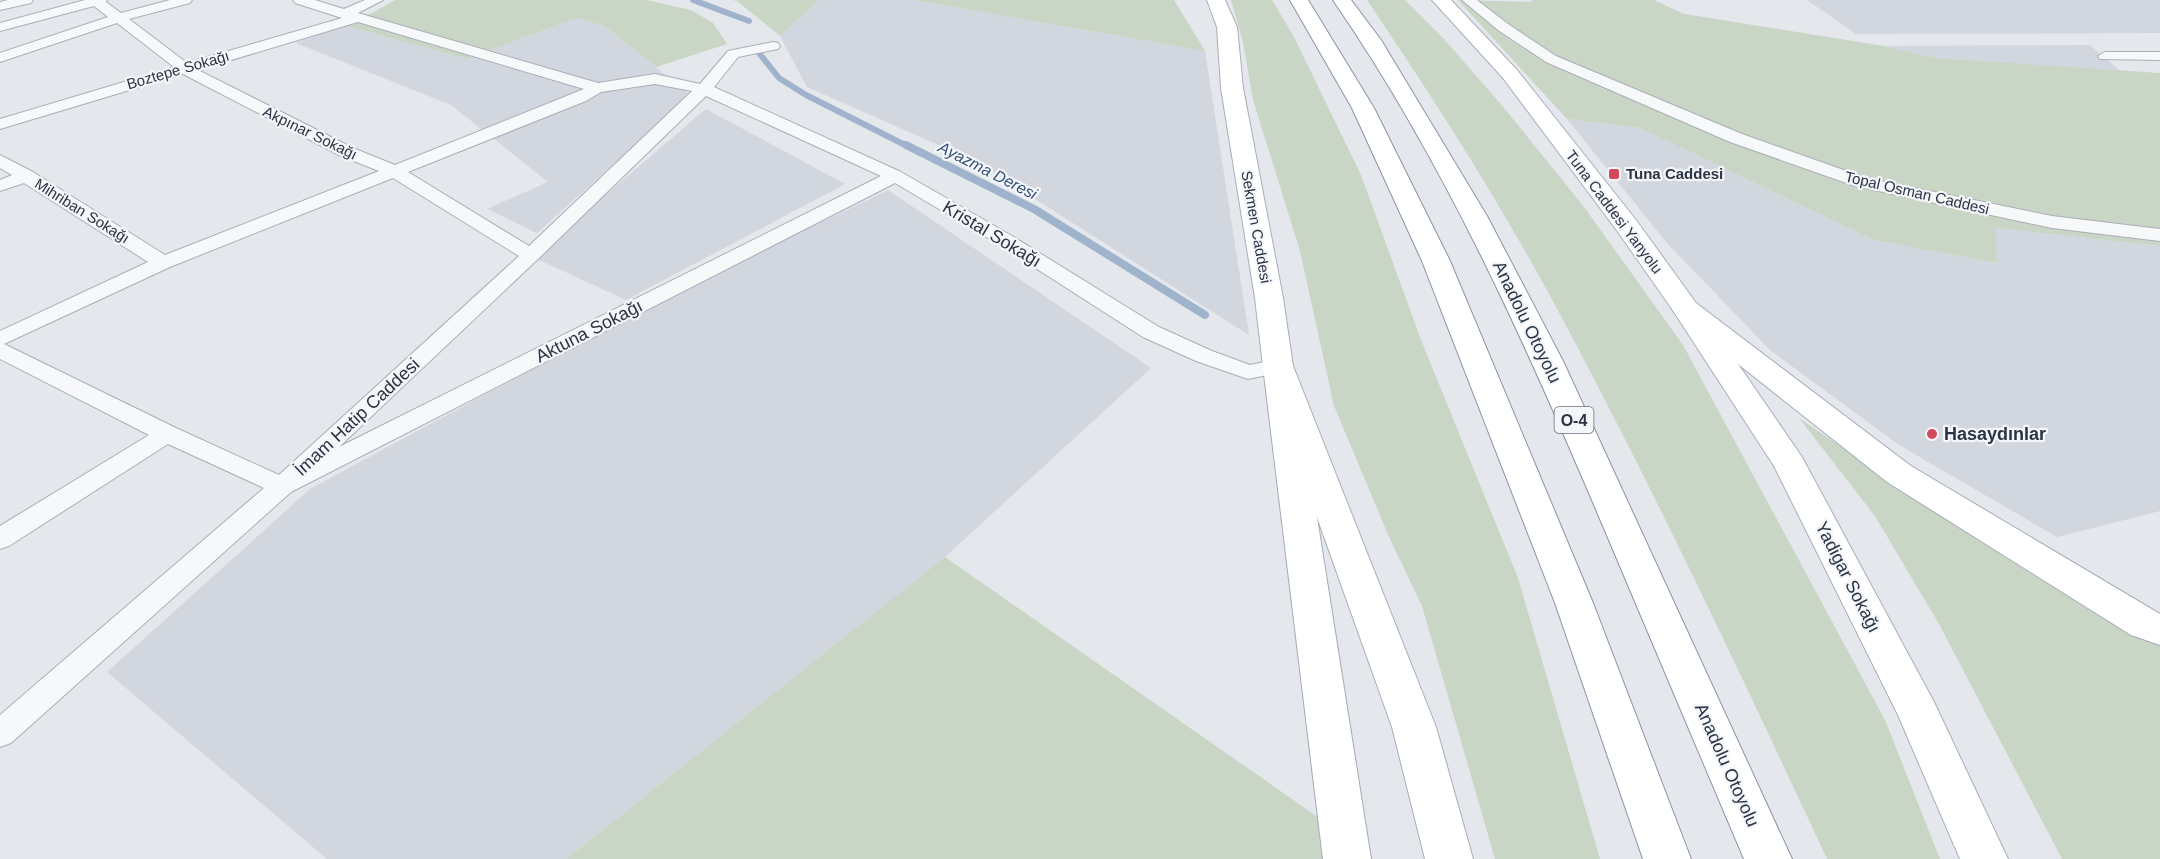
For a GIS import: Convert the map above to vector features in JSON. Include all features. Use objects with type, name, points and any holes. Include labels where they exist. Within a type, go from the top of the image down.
[{"type":"main road","points":[[1196,0],[1232,88]]},
{"type":"main road","points":[[1216,0],[1227,27],[1232,88]]},
{"type":"main road","points":[[1299,0],[1363,108],[1436,261],[1574,603],[1667,859]]},
{"type":"main road","name":"Anadolu Otoyolu","points":[[1342,0],[1371,40],[1468,206],[1548,362],[1768,859]]},
{"type":"main road","points":[[1423,0],[1541,115]]},
{"type":"main road","points":[[1441,0],[1510,74],[1541,115]]},
{"type":"main road","name":"Sekmen Caddesi","points":[[1232,88],[1269,298],[1278,366]]},
{"type":"main road","name":"Tuna Caddesi Yanyolu","points":[[1541,115],[1686,309]]},
{"type":"main road","points":[[1686,309],[1899,474],[2145,624],[2160,630]]},
{"type":"main road","name":"Yadigar Sokağı","points":[[1686,309],[1790,465],[1919,715],[1984,859]]},
{"type":"main road","points":[[1278,366],[1414,728],[1449,859]]},
{"type":"main road","points":[[1278,366],[1347,859]]},
{"type":"street","points":[[0,6],[26,0]]},
{"type":"street","points":[[0,27],[97,0]]},
{"type":"street","name":"Akpınar Sokağı","points":[[97,0],[185,69],[347,152],[394,171],[531,255]]},
{"type":"street","points":[[0,58],[119,18],[185,0]]},
{"type":"street","points":[[300,0],[597,88]]},
{"type":"street","name":"Boztepe Sokağı","points":[[0,124],[185,69],[350,16],[376,0]]},
{"type":"street","name":"Topal Osman Caddesi","points":[[1469,0],[1503,27],[1551,59],[1616,89],[1736,138],[1861,182],[2052,222],[2160,235]]},
{"type":"street","name":"İmam Hatip Caddesi","points":[[0,734],[282,486],[531,255],[704,89],[733,54],[773,46]]},
{"type":"street","points":[[2105,56],[2160,56]]},
{"type":"street","name":"Kristal Sokağı","points":[[597,88],[655,79],[704,89],[895,176],[1005,240],[1151,332],[1204,357],[1248,372],[1278,366]]},
{"type":"street","points":[[0,339],[164,263],[580,98],[597,88]]},
{"type":"street","name":"Mihriban Sokağı","points":[[0,160],[164,263]]},
{"type":"street","points":[[0,186],[27,176]]},
{"type":"street","name":"Aktuna Sokağı","points":[[282,486],[895,176]]},
{"type":"street","points":[[0,350],[167,434],[282,486]]},
{"type":"street","points":[[0,539],[167,434]]},
{"type":"shaded area","points":[[819,0],[913,0],[1205,51],[1249,335],[977,162],[807,87],[780,36]]},
{"type":"shaded area","points":[[1807,0],[2160,0],[2160,33],[1856,34]]},
{"type":"shaded area","points":[[576,18],[605,26],[690,95],[537,233],[487,209],[548,182],[451,105],[296,43],[343,25],[467,59]]},
{"type":"shaded area","points":[[2090,45],[2120,71],[1936,58],[1884,46]]},
{"type":"shaded area","points":[[706,109],[845,184],[626,300],[533,257]]},
{"type":"shaded area","points":[[1567,119],[1640,128],[1874,240],[1997,263],[1994,228],[2160,246],[2160,511],[2057,537],[1899,445],[1770,350],[1667,243]]},
{"type":"shaded area","points":[[888,190],[1151,368],[945,557],[566,859],[327,859],[107,672],[310,489],[651,305]]},
{"type":"green space","points":[[395,0],[646,0],[691,10],[713,23],[727,44],[656,67],[605,26],[576,18],[467,59],[343,25]]},
{"type":"green space","points":[[732,0],[819,0],[780,36],[737,1]]},
{"type":"green space","points":[[913,0],[1174,0],[1205,51]]},
{"type":"green space","points":[[1231,0],[1272,0],[1294,37],[1361,175],[1421,340],[1518,578],[1600,859],[1495,859],[1422,606],[1390,539],[1334,406],[1300,251],[1253,100],[1243,42]]},
{"type":"green space","points":[[1367,0],[1405,0],[1444,39],[1505,109],[1584,207],[1683,345],[1885,720],[1940,859],[1827,859],[1657,502],[1548,292],[1461,144]]},
{"type":"green space","points":[[1458,0],[1533,2],[1531,0],[1654,0],[1684,14],[1884,46],[1936,58],[2160,73],[2160,246],[1995,228],[1997,263],[1874,240],[1640,128],[1567,119]]},
{"type":"green space","points":[[1799,418],[1918,499],[2160,644],[2160,859],[2062,859],[1939,624],[1875,516]]},
{"type":"green space","points":[[945,557],[1322,820],[1327,859],[566,859]]},
{"type":"waterway","name":"Ayazma Deresi","points":[[693,0],[749,21]]},
{"type":"waterway","name":"Ayazma Deresi","points":[[759,53],[779,78],[806,95],[909,147]]},
{"type":"waterway","name":"Ayazma Deresi","points":[[906,145],[1034,209],[1205,315]]},
{"type":"place","name":"Tuna Caddesi","points":[[1614,174]]},
{"type":"place","name":"Hasaydınlar","points":[[1932,434]]}]
